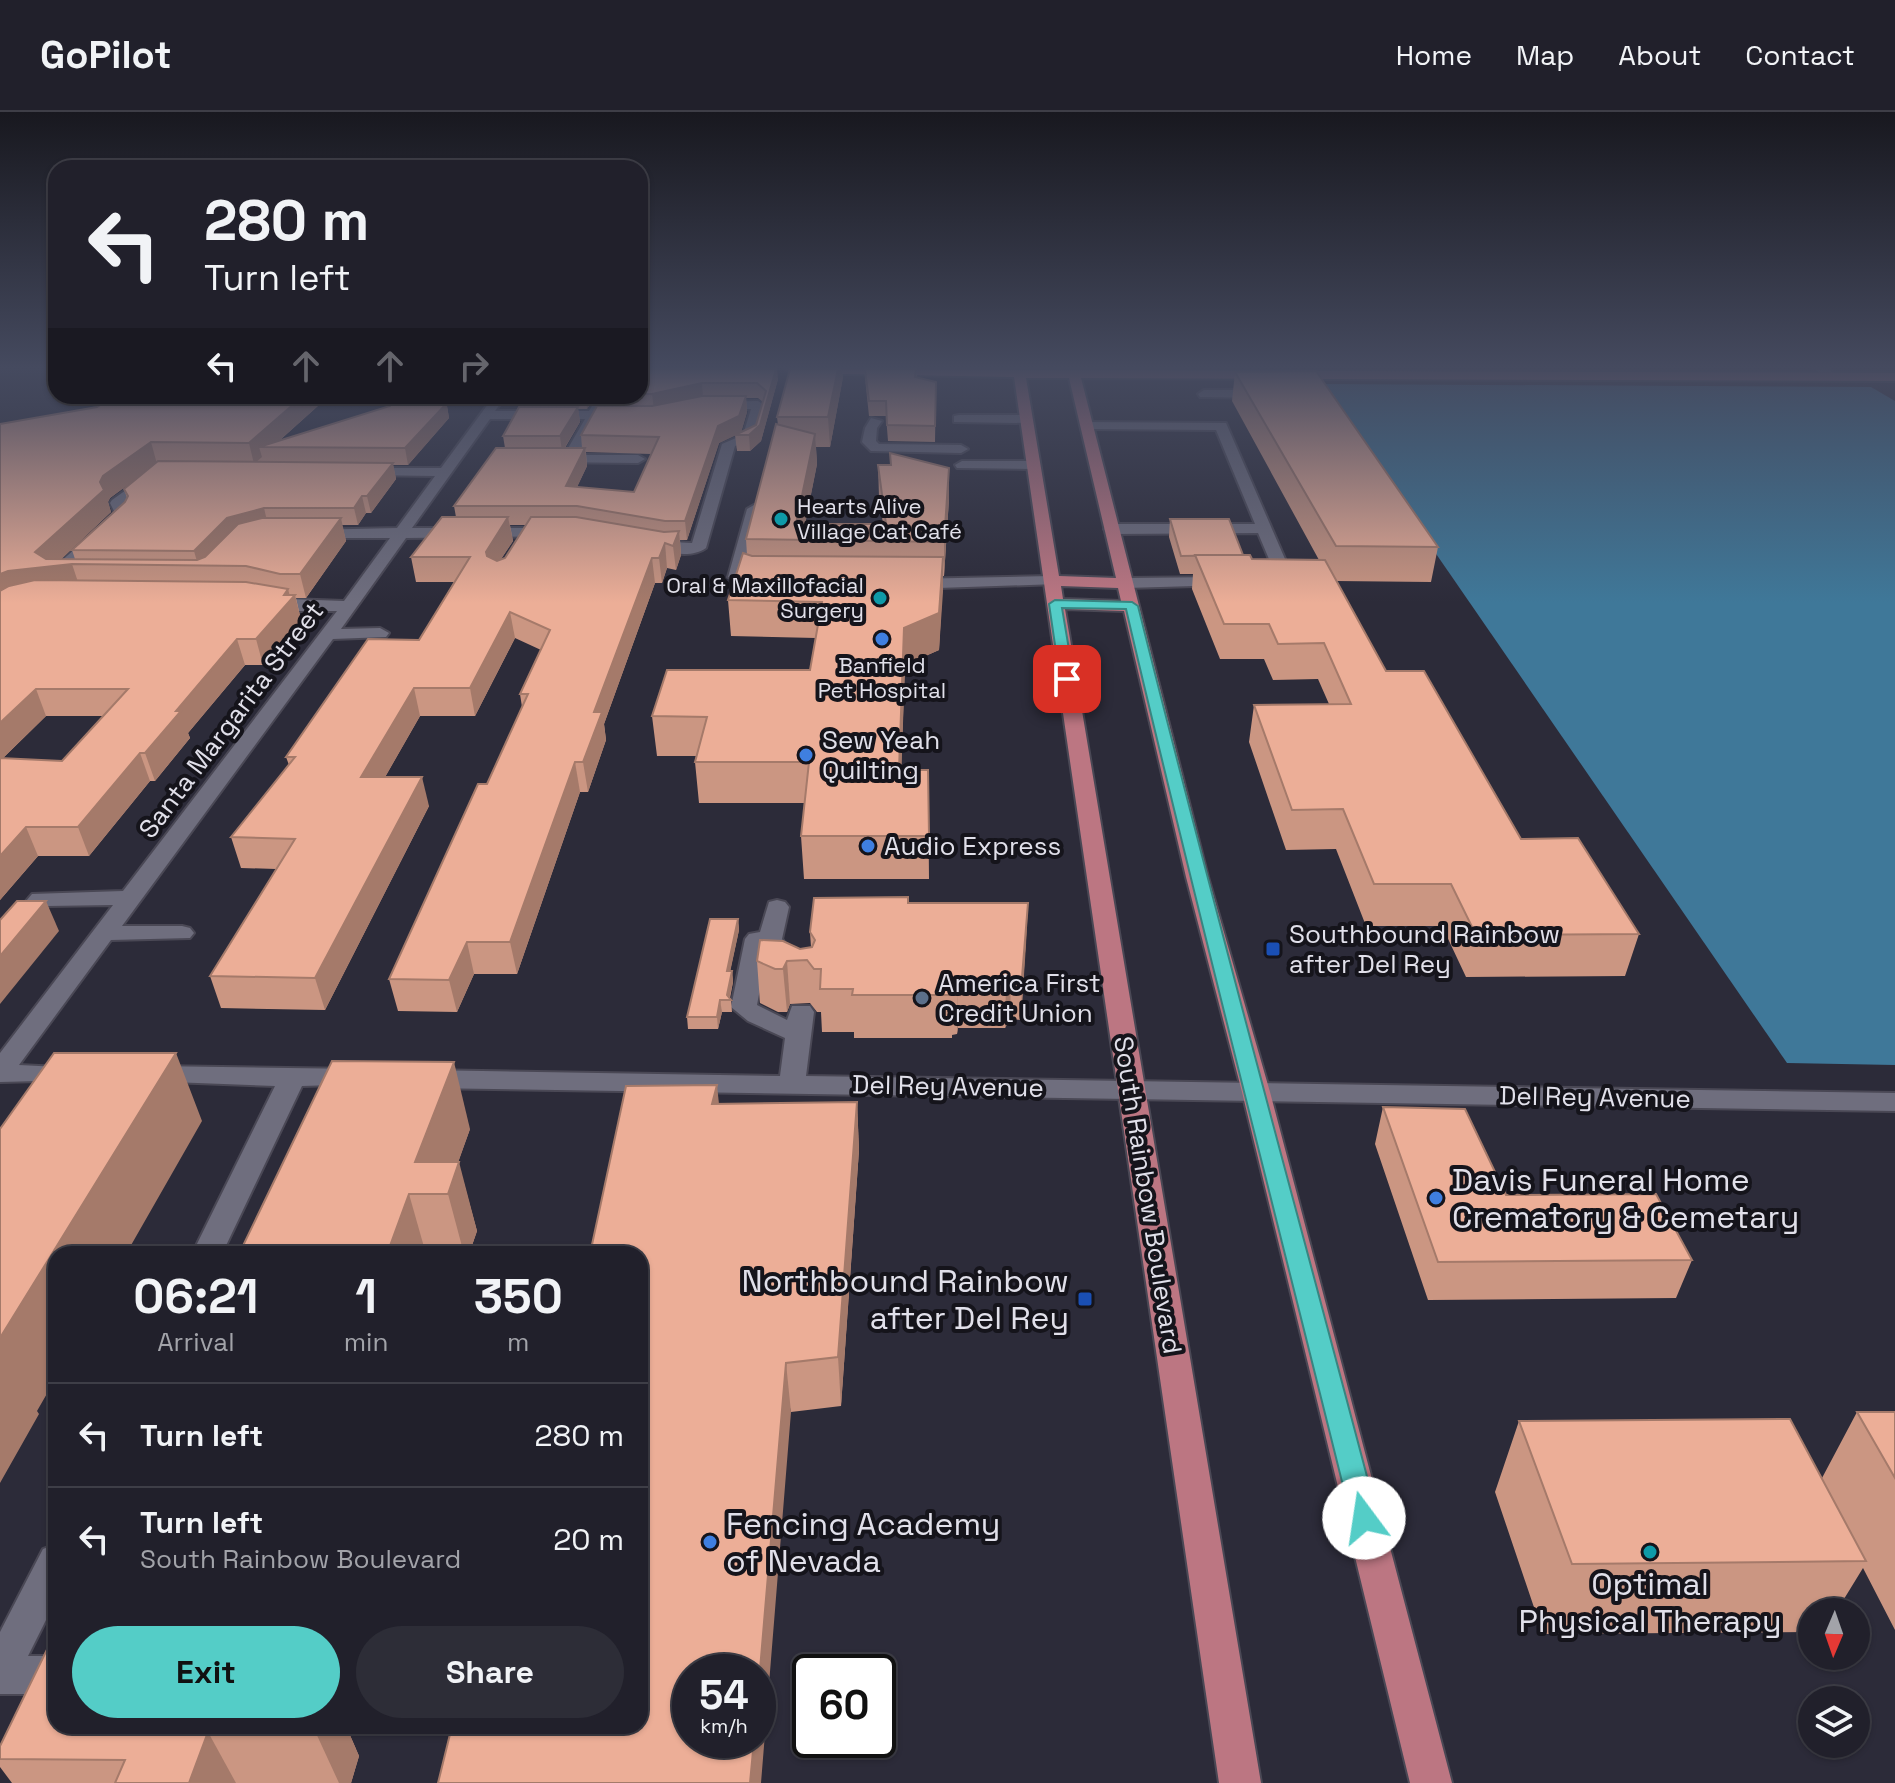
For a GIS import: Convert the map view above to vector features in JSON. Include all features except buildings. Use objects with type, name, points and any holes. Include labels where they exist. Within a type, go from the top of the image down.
[{"type":"main road","name":"South Rainbow Boulevard","points":[[1030,447],[1240,1783]]},
{"type":"main road","points":[[1091,447],[1197,877],[1256,1092],[1431,1783]]},
{"type":"main road","points":[[1051,581],[1129,594]]},
{"type":"main road","points":[[1055,604],[1129,594]]},
{"type":"street","name":"Santa Margarita Street","points":[[0,1072],[349,606],[462,447]]},
{"type":"street","points":[[569,459],[575,447]]},
{"type":"street","points":[[637,541],[667,548],[698,548],[728,447]]},
{"type":"street","points":[[875,447],[961,449]]},
{"type":"street","points":[[1129,594],[1250,582],[1287,582],[1229,447]]},
{"type":"street","points":[[543,459],[638,459]]},
{"type":"street","points":[[962,465],[1033,465]]},
{"type":"street","points":[[85,575],[55,575],[123,514],[117,503],[159,470]]},
{"type":"street","points":[[349,471],[444,472]]},
{"type":"street","points":[[758,494],[736,577],[755,583],[770,583]]},
{"type":"street","points":[[1112,529],[1264,528]]},
{"type":"street","points":[[299,533],[567,533]]},
{"type":"street","points":[[514,556],[528,533]]},
{"type":"street","points":[[894,584],[1051,581]]},
{"type":"street","points":[[253,598],[286,606],[349,606]]},
{"type":"street","points":[[328,634],[380,633]]},
{"type":"street","points":[[0,947],[40,899],[130,898]]},
{"type":"street","points":[[777,907],[770,939],[794,972]]},
{"type":"street","points":[[104,933],[182,933]]},
{"type":"street","points":[[770,939],[757,939],[744,1007],[754,1016],[785,1026],[800,1024],[792,1085]]},
{"type":"street","points":[[0,1072],[93,1074]]},
{"type":"street","name":"Del Rey Avenue","points":[[123,1075],[1895,1102]]},
{"type":"street","points":[[211,1246],[293,1077]]},
{"type":"street","points":[[48,1577],[0,1674],[48,1675]]},
{"type":"water","points":[[1362,447],[1895,447],[1895,1065],[1787,1063]]},
{"type":"place","name":"Hearts Alive Village Cat Café","points":[[781,519]]},
{"type":"place","name":"Oral & Maxillofacial Surgery","points":[[880,598]]},
{"type":"place","name":"Banfield Pet Hospital","points":[[882,639]]},
{"type":"place","name":"Sew Yeah Quilting","points":[[806,755]]},
{"type":"place","name":"Audio Express","points":[[868,846]]},
{"type":"place","name":"Southbound Rainbow after Del Rey","points":[[1273,949]]},
{"type":"place","name":"America First Credit Union","points":[[922,998]]},
{"type":"place","name":"Davis Funeral Home Crematory & Cemetary","points":[[1436,1198]]},
{"type":"place","name":"Northbound Rainbow after Del Rey","points":[[1085,1299]]},
{"type":"place","name":"Fencing Academy of Nevada","points":[[710,1542]]},
{"type":"place","name":"Optimal Physical Therapy","points":[[1650,1552]]},
{"type":"route","points":[[1067,679],[1055,604],[1132,606],[1197,877],[1256,1092],[1364,1518]]}]
